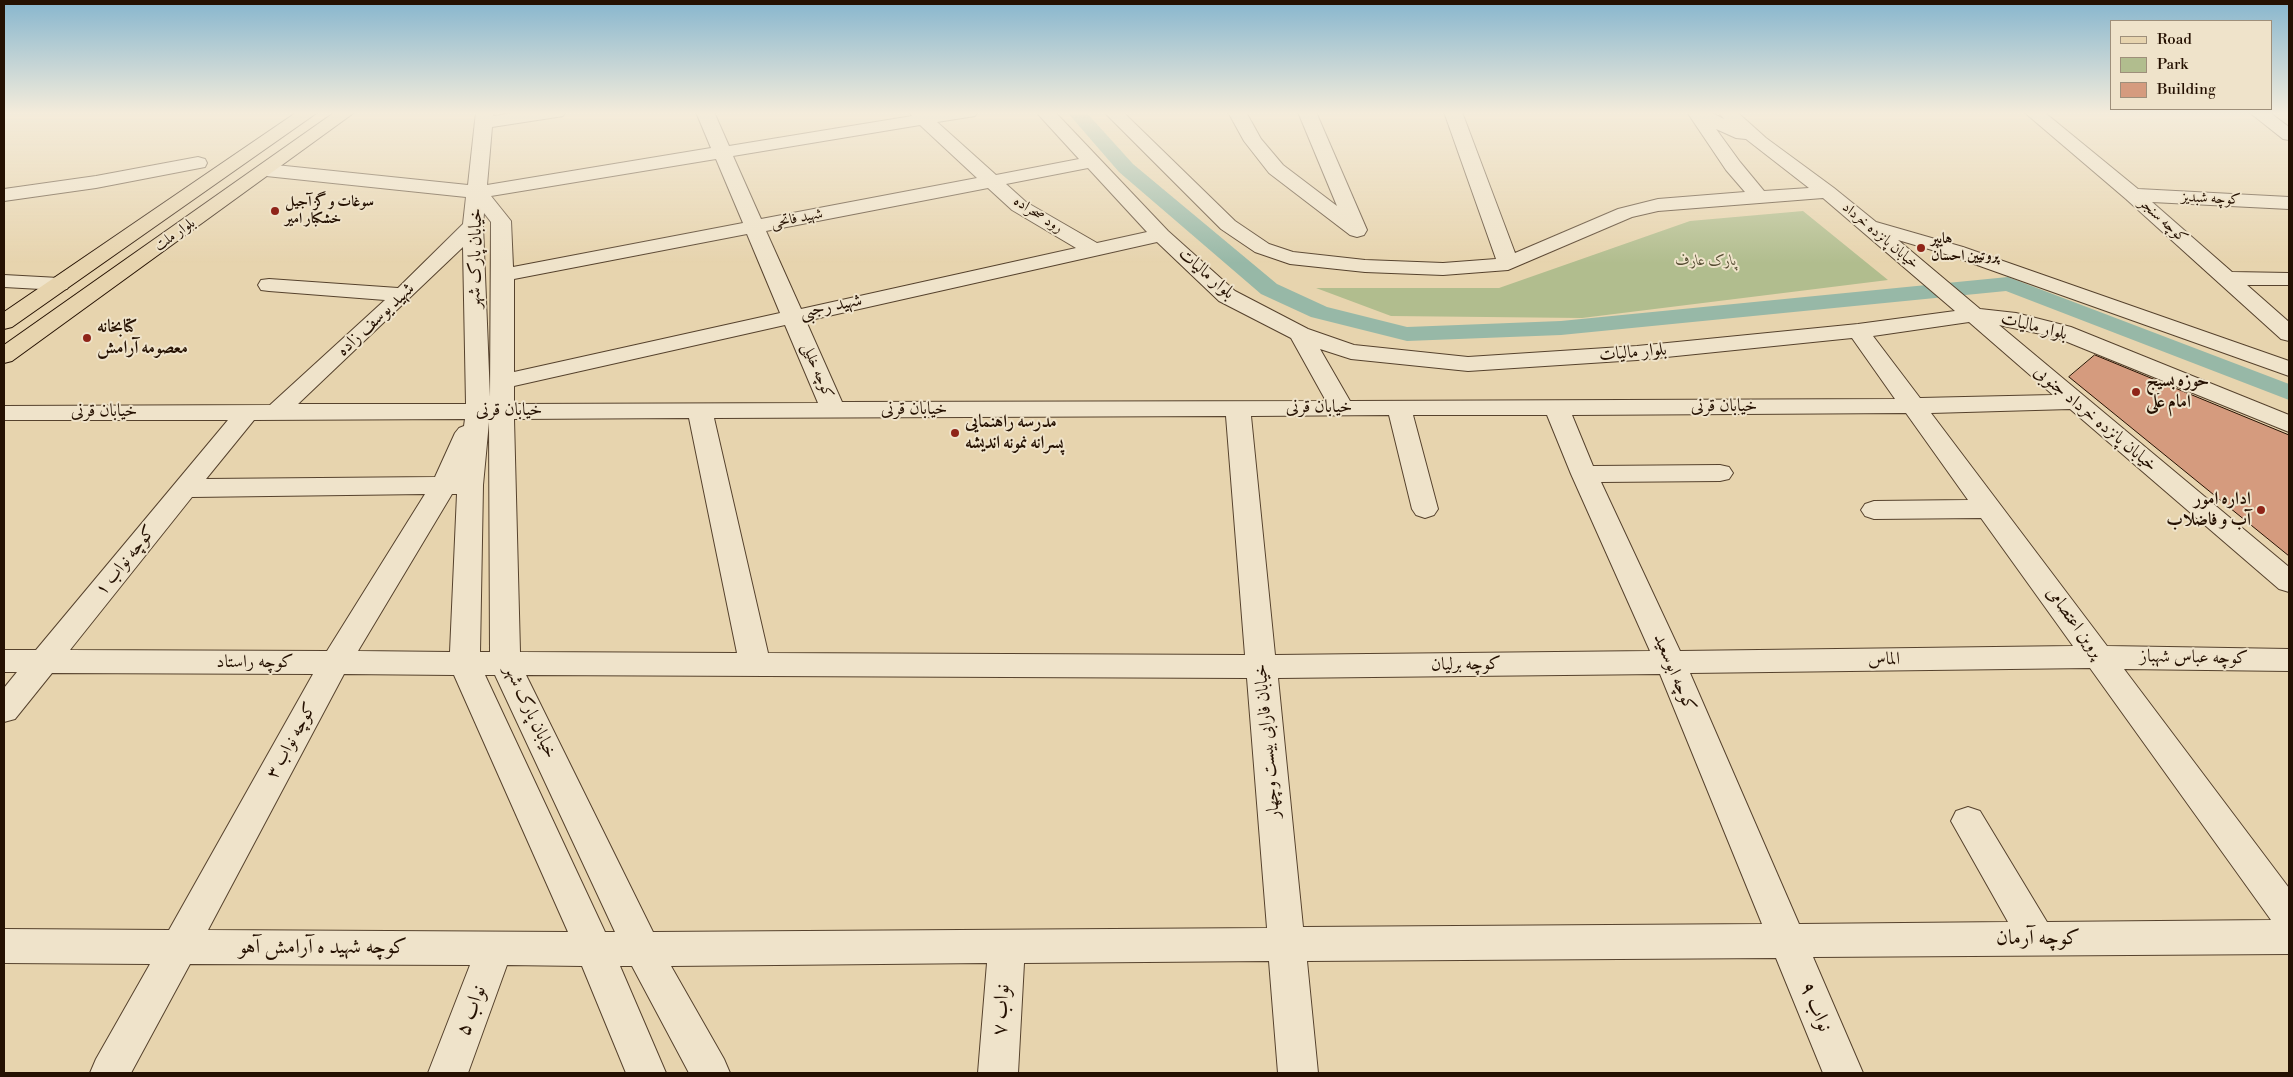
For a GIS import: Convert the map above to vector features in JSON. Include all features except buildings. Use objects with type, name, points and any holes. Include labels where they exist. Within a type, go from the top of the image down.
[{"type":"main road","name":"بلوار ملت","points":[[4,322],[236,162]]},
{"type":"main road","name":"بلوار ملت","points":[[4,356],[277,162]]},
{"type":"street","points":[[478,192],[480,162]]},
{"type":"street","points":[[266,170],[478,192],[659,162]]},
{"type":"street","name":"کوچه خلیلی","points":[[727,162],[833,410]]},
{"type":"street","name":"رود صحراده","points":[[972,162],[1019,206],[1096,251]]},
{"type":"street","name":"شهید فاتحی","points":[[503,275],[1091,162]]},
{"type":"street","name":"بلوار مالیات","points":[[1092,162],[1161,235],[1227,296],[1300,334],[1351,352],[1468,364],[1637,353],[1858,331],[1972,314],[2016,320],[2063,332],[2289,424]]},
{"type":"street","points":[[1164,162],[1228,225],[1262,248],[1290,258],[1365,266],[1443,269],[1508,264],[1624,213],[1658,205],[1758,196],[1820,186]]},
{"type":"street","points":[[1271,162],[1276,169],[1357,231]]},
{"type":"street","points":[[1328,162],[1357,231],[1365,266]]},
{"type":"street","points":[[1471,162],[1508,264]]},
{"type":"street","points":[[1730,162],[1758,196]]},
{"type":"street","points":[[1788,162],[1820,186]]},
{"type":"street","name":"کوچه سنجر","points":[[2094,162],[2289,334]]},
{"type":"street","points":[[4,195],[96,182],[198,163]]},
{"type":"street","name":"خیابان پانزده خرداد","points":[[1820,186],[1972,314]]},
{"type":"street","name":"خیابان پارک شهر","points":[[478,192],[474,226],[494,401],[505,664],[642,949],[710,1073]]},
{"type":"street","name":"خیابان پارک شهر","points":[[478,192],[500,220],[503,275],[494,401],[457,485],[465,664],[594,949],[646,1073]]},
{"type":"street","name":"کوچه شبدیز","points":[[2133,195],[2289,202]]},
{"type":"street","points":[[1865,224],[1956,251],[2285,366]]},
{"type":"street","name":"شهید یوسف زاده","points":[[276,412],[403,295],[474,226]]},
{"type":"street","name":"شهید رجبی","points":[[494,401],[793,316],[1096,251],[1161,235]]},
{"type":"street","points":[[2227,278],[2289,279]]},
{"type":"street","points":[[4,281],[59,284]]},
{"type":"street","points":[[269,285],[403,295]]},
{"type":"street","name":"خیابان پانزده خرداد جنوبی","points":[[1972,314],[2289,582]]},
{"type":"street","name":"پروین اعتصامی","points":[[1858,331],[2289,916]]},
{"type":"street","points":[[1300,334],[1342,408]]},
{"type":"street","name":"خیابان قرنی","points":[[4,412],[276,412],[494,401],[700,410],[1914,406],[2075,402]]},
{"type":"street","points":[[1399,408],[1425,509]]},
{"type":"street","name":"کوچه ابوسعید","points":[[1557,408],[1584,474],[1670,662],[1787,941]]},
{"type":"street","name":"خیابان فارابی بیست وچهار","points":[[1238,409],[1298,1073]]},
{"type":"street","points":[[700,410],[755,665]]},
{"type":"street","name":"کوچه نواب ۱","points":[[4,710],[247,412]]},
{"type":"street","points":[[1584,474],[1720,473]]},
{"type":"street","points":[[185,488],[457,485]]},
{"type":"street","name":"کوچه نواب ۳","points":[[110,1073],[335,663],[457,485]]},
{"type":"street","points":[[1874,510],[1990,509]]},
{"type":"street","name":"الماس","points":[[1670,662],[2098,657]]},
{"type":"street","name":"کوچه عباس شهباز","points":[[2098,657],[2289,660]]},
{"type":"street","name":"کوچه راستاد","points":[[4,661],[755,665]]},
{"type":"street","name":"کوچه برلیان","points":[[755,665],[1261,667],[1670,662]]},
{"type":"street","points":[[1968,821],[2037,939]]},
{"type":"street","name":"کوچه آرمان","points":[[1286,944],[2289,937]]},
{"type":"street","name":"نواب ۹","points":[[1787,941],[1843,1073]]},
{"type":"street","name":"کوچه شهید ه آرامش آهو","points":[[4,946],[642,949],[1286,944]]},
{"type":"street","name":"نواب ۷","points":[[998,1073],[1007,946]]},
{"type":"street","name":"نواب ۵","points":[[448,1073],[495,948]]},
{"type":"green space","name":"پارک عارف","points":[[1803,211],[1888,280],[1582,318],[1391,316],[1316,288],[1499,288],[1690,221]]},
{"type":"waterway","points":[[1121,162],[1269,289],[1319,312],[1407,334],[1561,328],[2008,284],[2289,393]]},
{"type":"place","name":"سوغات و گز آجیل خشکبار امیر","points":[[275,211]]},
{"type":"place","name":"هایپر پروتیین احسان","points":[[1921,248]]},
{"type":"place","name":"کتابخانه معصومه آرامش","points":[[87,338]]},
{"type":"place","name":"حوزه بسیج امام علی","points":[[2136,392]]},
{"type":"place","name":"مدرسه راهنمایی پسرانه نمونه اندیشه","points":[[955,433]]},
{"type":"place","name":"اداره امور آب و فاضلاب","points":[[2261,510]]}]
